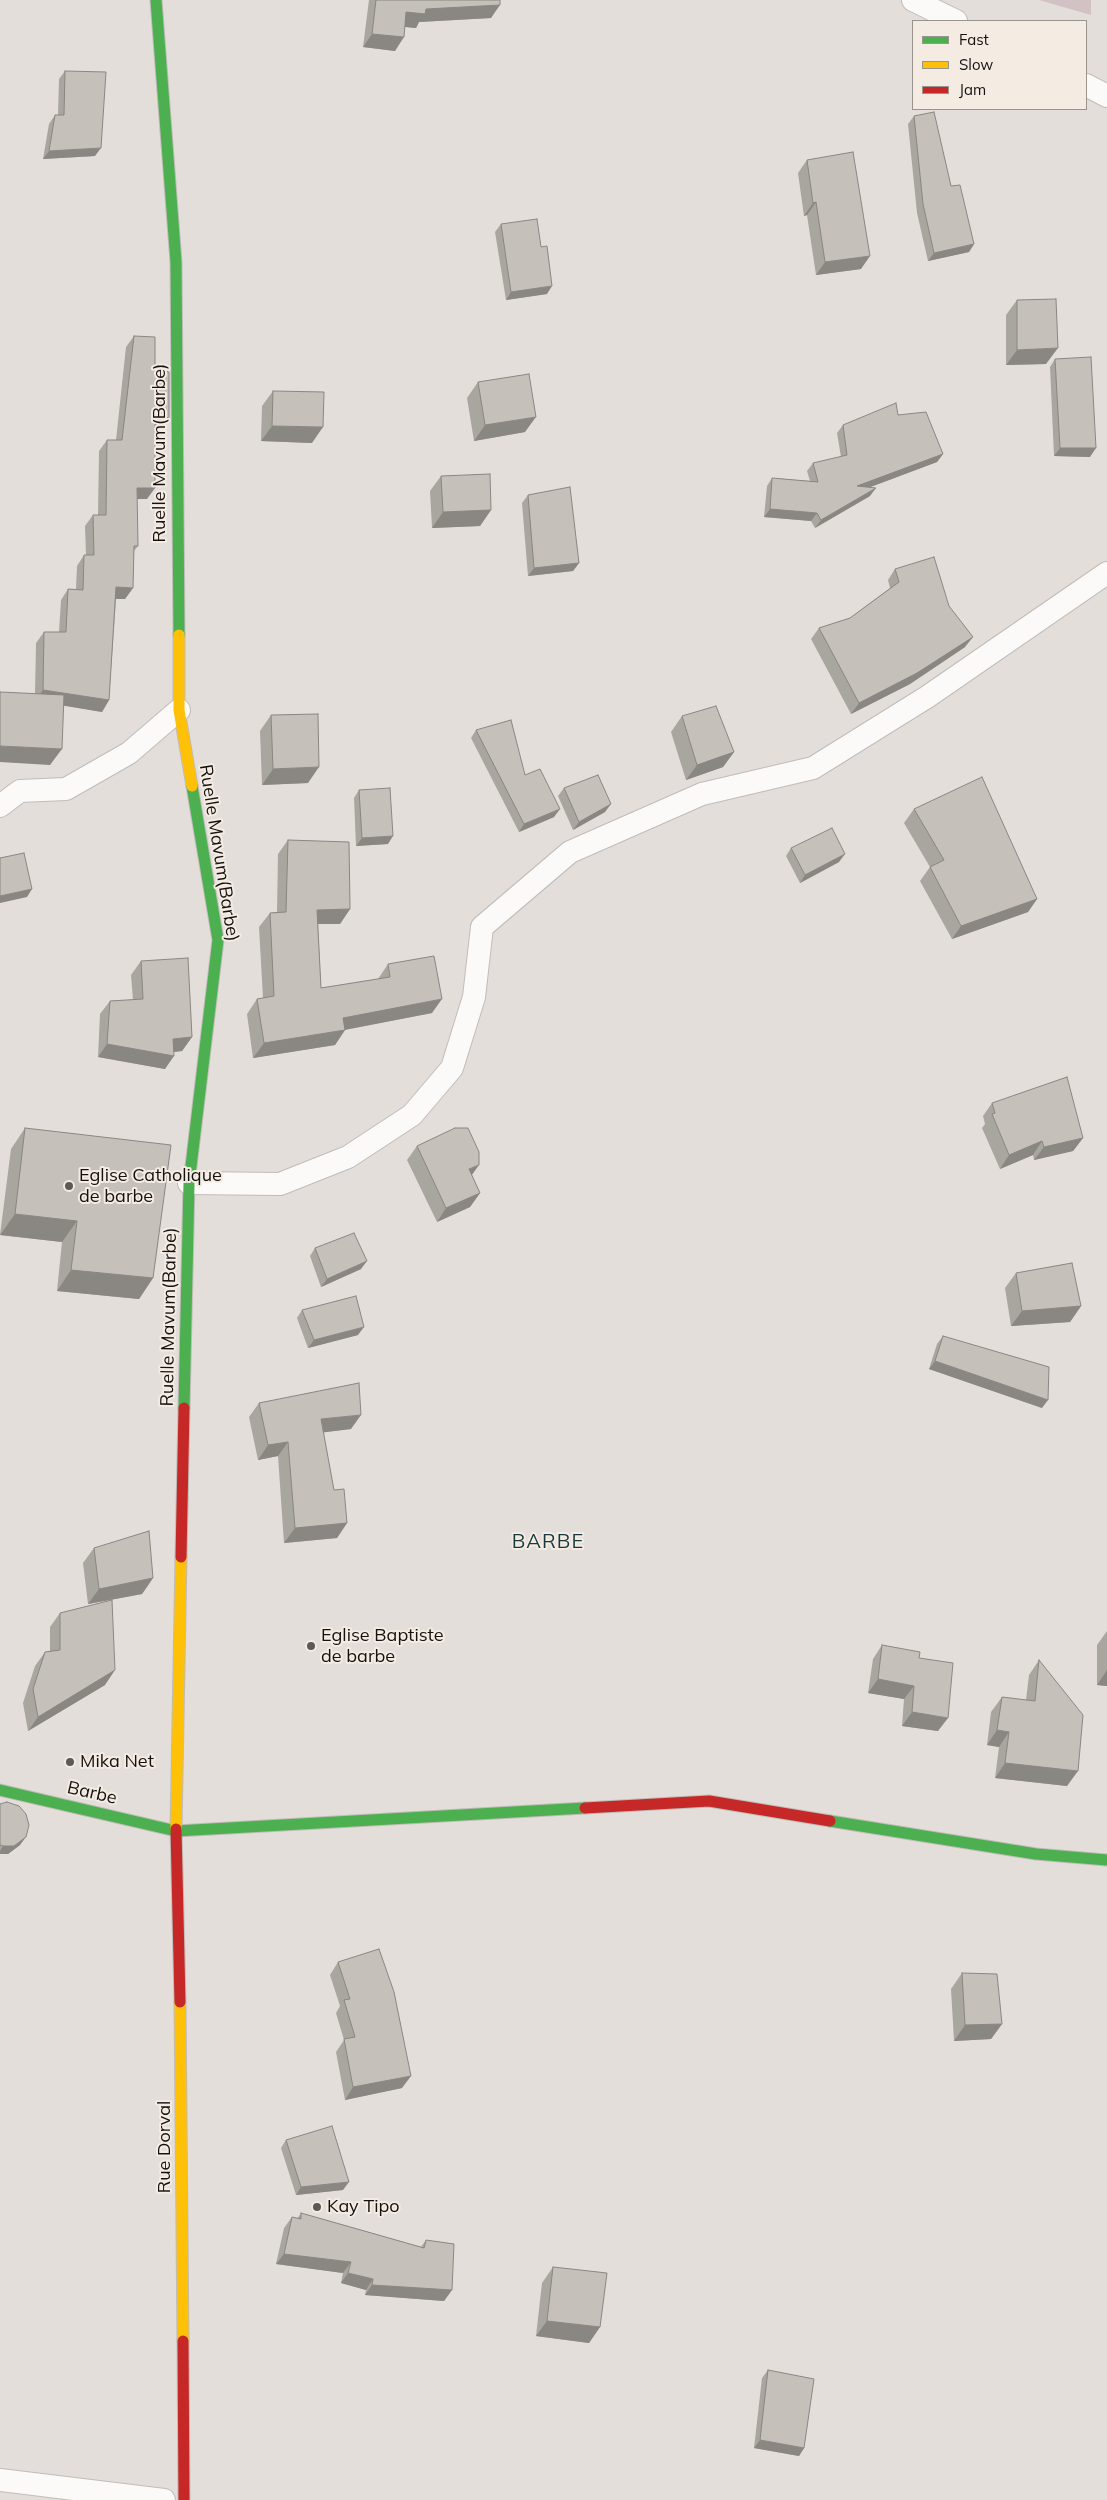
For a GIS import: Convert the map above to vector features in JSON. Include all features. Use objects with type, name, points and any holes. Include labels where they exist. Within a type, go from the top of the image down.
[{"type":"street","name":"Ruelle Mavum(Barbe)","points":[[156,0],[176,262],[178,710],[218,940],[189,1183],[176,1831]]},
{"type":"street","name":"Barbe","points":[[0,1790],[176,1831],[709,1801],[1036,1854],[1107,1860]]},
{"type":"street","name":"Rue Dorval","points":[[176,1831],[181,2057],[184,2463],[177,2499]]},
{"type":"lane","points":[[913,0],[954,20]]},
{"type":"lane","points":[[1087,86],[1107,96]]},
{"type":"lane","points":[[189,1183],[280,1184],[348,1157],[412,1115],[452,1068],[474,997],[482,927],[570,852],[702,794],[813,768],[927,697],[1107,573]]},
{"type":"lane","points":[[0,806],[20,791],[66,789],[129,753],[178,710]]},
{"type":"lane","points":[[0,2480],[177,2499]]},
{"type":"shaded area","points":[[1039,0],[1091,0],[1091,15]]},
{"type":"building","points":[[376,0],[500,0],[500,5],[426,9],[425,14],[406,12],[404,37],[372,34]]},
{"type":"building","points":[[65,71],[106,72],[101,148],[49,151],[55,115],[64,115]]},
{"type":"building","points":[[934,112],[951,186],[960,185],[974,244],[934,253],[923,204],[914,116]]},
{"type":"building","points":[[853,152],[870,256],[825,262],[816,202],[813,203],[807,160]]},
{"type":"building","points":[[537,219],[541,247],[547,246],[552,286],[511,292],[501,224]]},
{"type":"building","points":[[1056,299],[1058,348],[1017,350],[1017,300]]},
{"type":"building","points":[[134,336],[155,337],[155,369],[169,372],[169,418],[155,414],[155,488],[137,488],[138,546],[134,546],[133,588],[116,587],[109,700],[43,690],[44,632],[66,632],[68,589],[83,590],[84,555],[94,555],[93,515],[106,515],[107,440],[122,440]]},
{"type":"building","points":[[1091,357],[1096,448],[1060,448],[1055,359]]},
{"type":"building","points":[[529,374],[536,417],[485,425],[478,382]]},
{"type":"building","points":[[273,391],[324,392],[323,427],[272,426]]},
{"type":"building","points":[[896,403],[898,415],[926,412],[943,454],[857,486],[876,488],[821,520],[817,513],[770,509],[772,478],[818,482],[813,463],[847,455],[843,425]]},
{"type":"building","points":[[490,474],[491,510],[443,512],[441,476]]},
{"type":"building","points":[[570,487],[579,563],[534,568],[528,495]]},
{"type":"building","points":[[934,557],[949,606],[973,637],[917,673],[859,703],[819,628],[850,618],[899,582],[895,569]]},
{"type":"building","points":[[0,692],[64,695],[62,749],[0,746]]},
{"type":"building","points":[[716,706],[734,752],[697,765],[682,716]]},
{"type":"building","points":[[318,714],[319,767],[273,769],[271,715]]},
{"type":"building","points":[[511,720],[525,775],[540,769],[560,809],[524,824],[476,730]]},
{"type":"building","points":[[598,775],[611,804],[579,822],[564,788]]},
{"type":"building","points":[[982,777],[1037,899],[961,926],[930,867],[944,860],[914,809]]},
{"type":"building","points":[[390,788],[393,836],[362,838],[359,790]]},
{"type":"building","points":[[832,828],[845,854],[805,875],[791,848]]},
{"type":"building","points":[[288,840],[349,842],[350,909],[317,910],[321,988],[390,977],[388,964],[434,956],[442,999],[343,1018],[345,1030],[264,1043],[257,999],[274,996],[270,913],[286,912]]},
{"type":"building","points":[[24,853],[32,889],[0,896],[0,858]]},
{"type":"building","points":[[188,958],[192,1037],[173,1039],[174,1056],[107,1044],[110,1001],[143,999],[141,961]]},
{"type":"building","points":[[1067,1077],[1083,1138],[1044,1147],[1042,1141],[1009,1155],[992,1114],[995,1113],[992,1103]]},
{"type":"building","points":[[25,1128],[171,1145],[153,1278],[71,1270],[77,1221],[15,1214]]},
{"type":"building","points":[[455,1128],[468,1128],[479,1152],[479,1165],[469,1169],[480,1193],[446,1208],[417,1146]]},
{"type":"building","points":[[354,1233],[367,1261],[327,1279],[315,1248]]},
{"type":"building","points":[[1072,1263],[1081,1306],[1022,1311],[1016,1273]]},
{"type":"building","points":[[356,1296],[364,1327],[314,1340],[302,1310]]},
{"type":"building","points":[[943,1336],[1049,1367],[1048,1400],[935,1361]]},
{"type":"building","points":[[359,1383],[361,1415],[321,1419],[334,1490],[344,1489],[347,1523],[295,1528],[288,1442],[268,1445],[259,1403]]},
{"type":"building","points":[[149,1531],[153,1578],[99,1589],[94,1548]]},
{"type":"building","points":[[112,1600],[115,1670],[38,1717],[33,1689],[45,1652],[60,1650],[60,1613]]},
{"type":"building","points":[[882,1645],[920,1652],[919,1658],[953,1663],[948,1718],[912,1712],[914,1686],[878,1679]]},
{"type":"building","points":[[1039,1660],[1083,1715],[1078,1771],[1005,1763],[1009,1732],[997,1730],[1002,1697],[1035,1701]]},
{"type":"building","points":[[7,1802],[19,1806],[26,1814],[29,1825],[26,1837],[14,1846],[0,1845],[0,1804]]},
{"type":"building","points":[[379,1949],[394,1992],[411,2076],[353,2087],[344,2039],[355,2037],[344,2000],[350,1999],[338,1962]]},
{"type":"building","points":[[962,1973],[997,1974],[1002,2024],[965,2025]]},
{"type":"building","points":[[332,2126],[349,2182],[301,2187],[286,2140]]},
{"type":"building","points":[[301,2213],[424,2248],[426,2240],[454,2244],[452,2290],[372,2285],[373,2279],[348,2273],[351,2262],[284,2254],[292,2217],[301,2219]]},
{"type":"building","points":[[553,2267],[607,2273],[600,2327],[547,2321]]},
{"type":"building","points":[[768,2370],[814,2379],[804,2448],[760,2440]]},
{"type":"traffic: fast","points":[[156,0],[176,262],[179,635]]},
{"type":"traffic: fast","points":[[184,1408],[189,1183],[218,940],[192,786]]},
{"type":"traffic: fast","points":[[0,1790],[176,1831],[585,1808]]},
{"type":"traffic: fast","points":[[830,1821],[1036,1854],[1107,1860]]},
{"type":"traffic: slow","points":[[179,635],[179,710],[192,786]]},
{"type":"traffic: slow","points":[[176,1829],[181,1557]]},
{"type":"traffic: slow","points":[[180,2002],[183,2341]]},
{"type":"traffic: jam","points":[[181,1557],[184,1408]]},
{"type":"traffic: jam","points":[[585,1808],[709,1801],[830,1821]]},
{"type":"traffic: jam","points":[[176,1829],[180,2002]]},
{"type":"traffic: jam","points":[[183,2341],[184,2500]]},
{"type":"place","name":"Eglise Catholique de barbe","points":[[69,1186]]},
{"type":"place","name":"Eglise Baptiste de barbe","points":[[311,1646]]},
{"type":"place","name":"Mika Net","points":[[70,1762]]},
{"type":"place","name":"Kay Tipo","points":[[317,2207]]},
{"type":"district","name":"BARBE","points":[[548,1542]]}]
